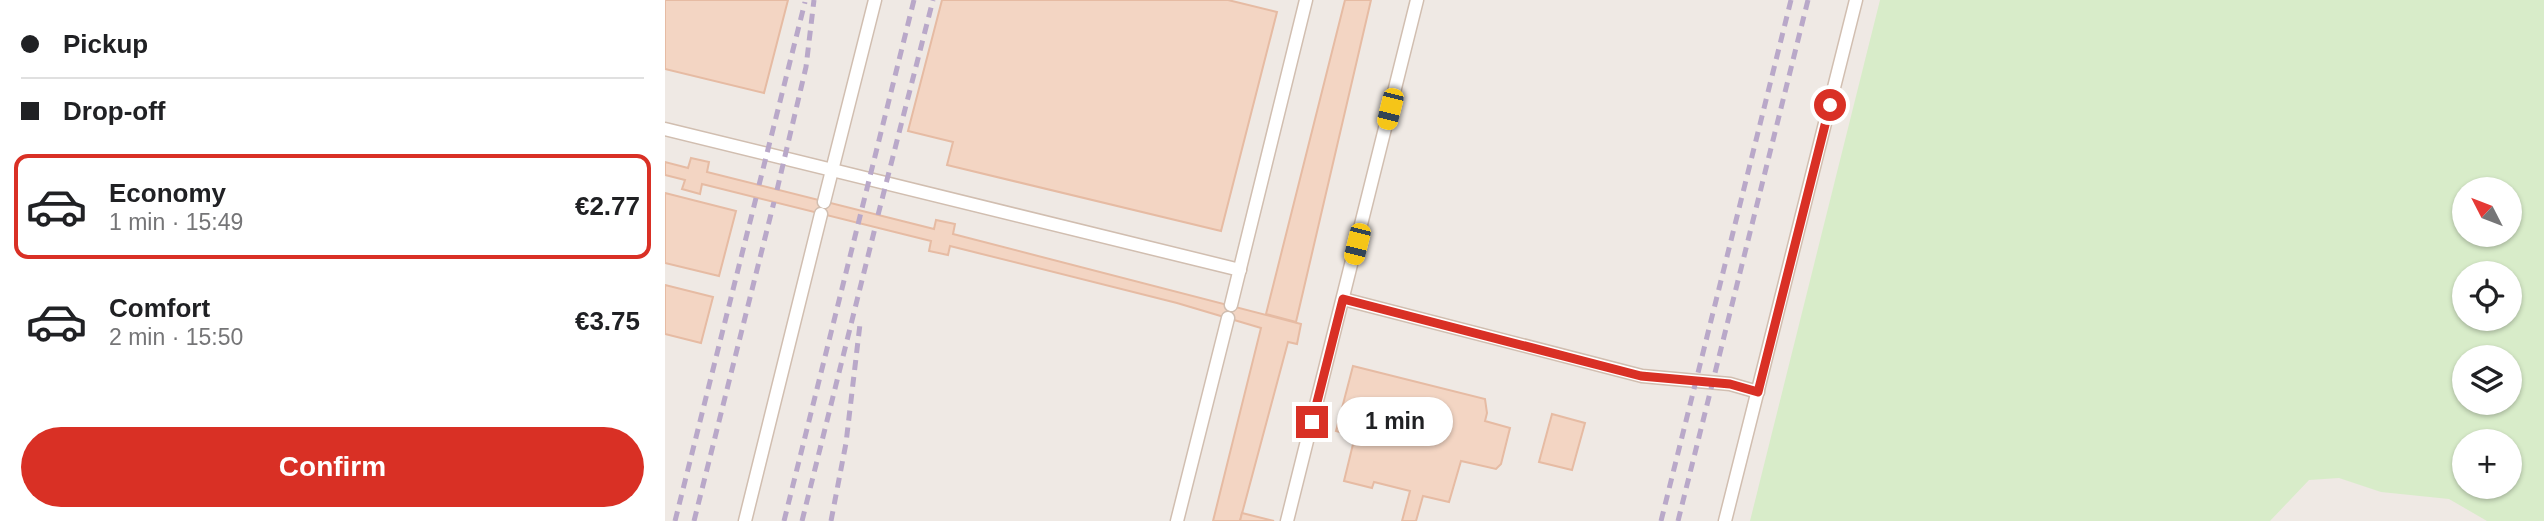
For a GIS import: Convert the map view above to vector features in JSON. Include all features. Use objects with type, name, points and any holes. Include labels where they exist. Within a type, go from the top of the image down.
[{"type":"lane","points":[[745,521],[875,0]]},
{"type":"lane","points":[[1177,521],[1306,0]]},
{"type":"lane","points":[[1287,521],[1417,0]]},
{"type":"lane","points":[[1725,521],[1856,0]]},
{"type":"lane","points":[[665,130],[1240,270]]},
{"type":"lane","points":[[1343,299],[1641,376],[1730,384],[1758,392]]},
{"type":"shaded area","points":[[665,0],[2544,0],[2544,521],[665,521]]},
{"type":"green space","points":[[1880,0],[2544,0],[2544,521],[2487,521],[2449,499],[2381,492],[2339,478],[2309,480],[2270,521],[1750,521]]},
{"type":"building","points":[[665,0],[788,0],[764,93],[665,69]]},
{"type":"building","points":[[942,0],[1228,0],[1277,12],[1221,231],[947,165],[953,142],[908,131]]},
{"type":"building","points":[[1345,0],[1371,0],[1296,322],[1266,314]]},
{"type":"building","points":[[691,158],[709,162],[707,172],[934,229],[936,220],[955,224],[953,234],[1301,324],[1297,344],[1288,342],[1240,521],[1213,521],[1261,328],[1177,303],[950,246],[948,255],[929,251],[931,241],[702,184],[700,194],[682,189],[685,180],[665,175],[665,162],[688,168]]},
{"type":"building","points":[[665,193],[736,211],[719,276],[665,263]]},
{"type":"building","points":[[665,285],[713,297],[701,343],[665,334]]},
{"type":"building","points":[[1353,366],[1485,399],[1485,421],[1510,428],[1501,464],[1496,469],[1461,461],[1449,502],[1423,496],[1416,521],[1402,521],[1410,491],[1374,482],[1372,488],[1344,481],[1355,436],[1336,431]]},
{"type":"building","points":[[1552,414],[1585,423],[1572,470],[1539,462]]},
{"type":"building","points":[[1242,513],[1274,521],[1240,521]]},
{"type":"railway","points":[[777,190],[806,67],[814,0]]},
{"type":"railway","points":[[784,521],[914,0]]},
{"type":"railway","points":[[878,215],[933,0]]},
{"type":"railway","points":[[1661,521],[1791,0]]},
{"type":"railway","points":[[1678,521],[1808,0]]},
{"type":"railway","points":[[759,185],[805,2]]},
{"type":"railway","points":[[675,521],[756,198]]},
{"type":"railway","points":[[694,521],[774,202]]},
{"type":"railway","points":[[802,521],[875,228]]},
{"type":"railway","points":[[831,521],[846,443],[860,324]]},
{"type":"route","points":[[1312,422],[1343,299],[1641,376],[1730,384],[1758,392],[1830,105]]}]
